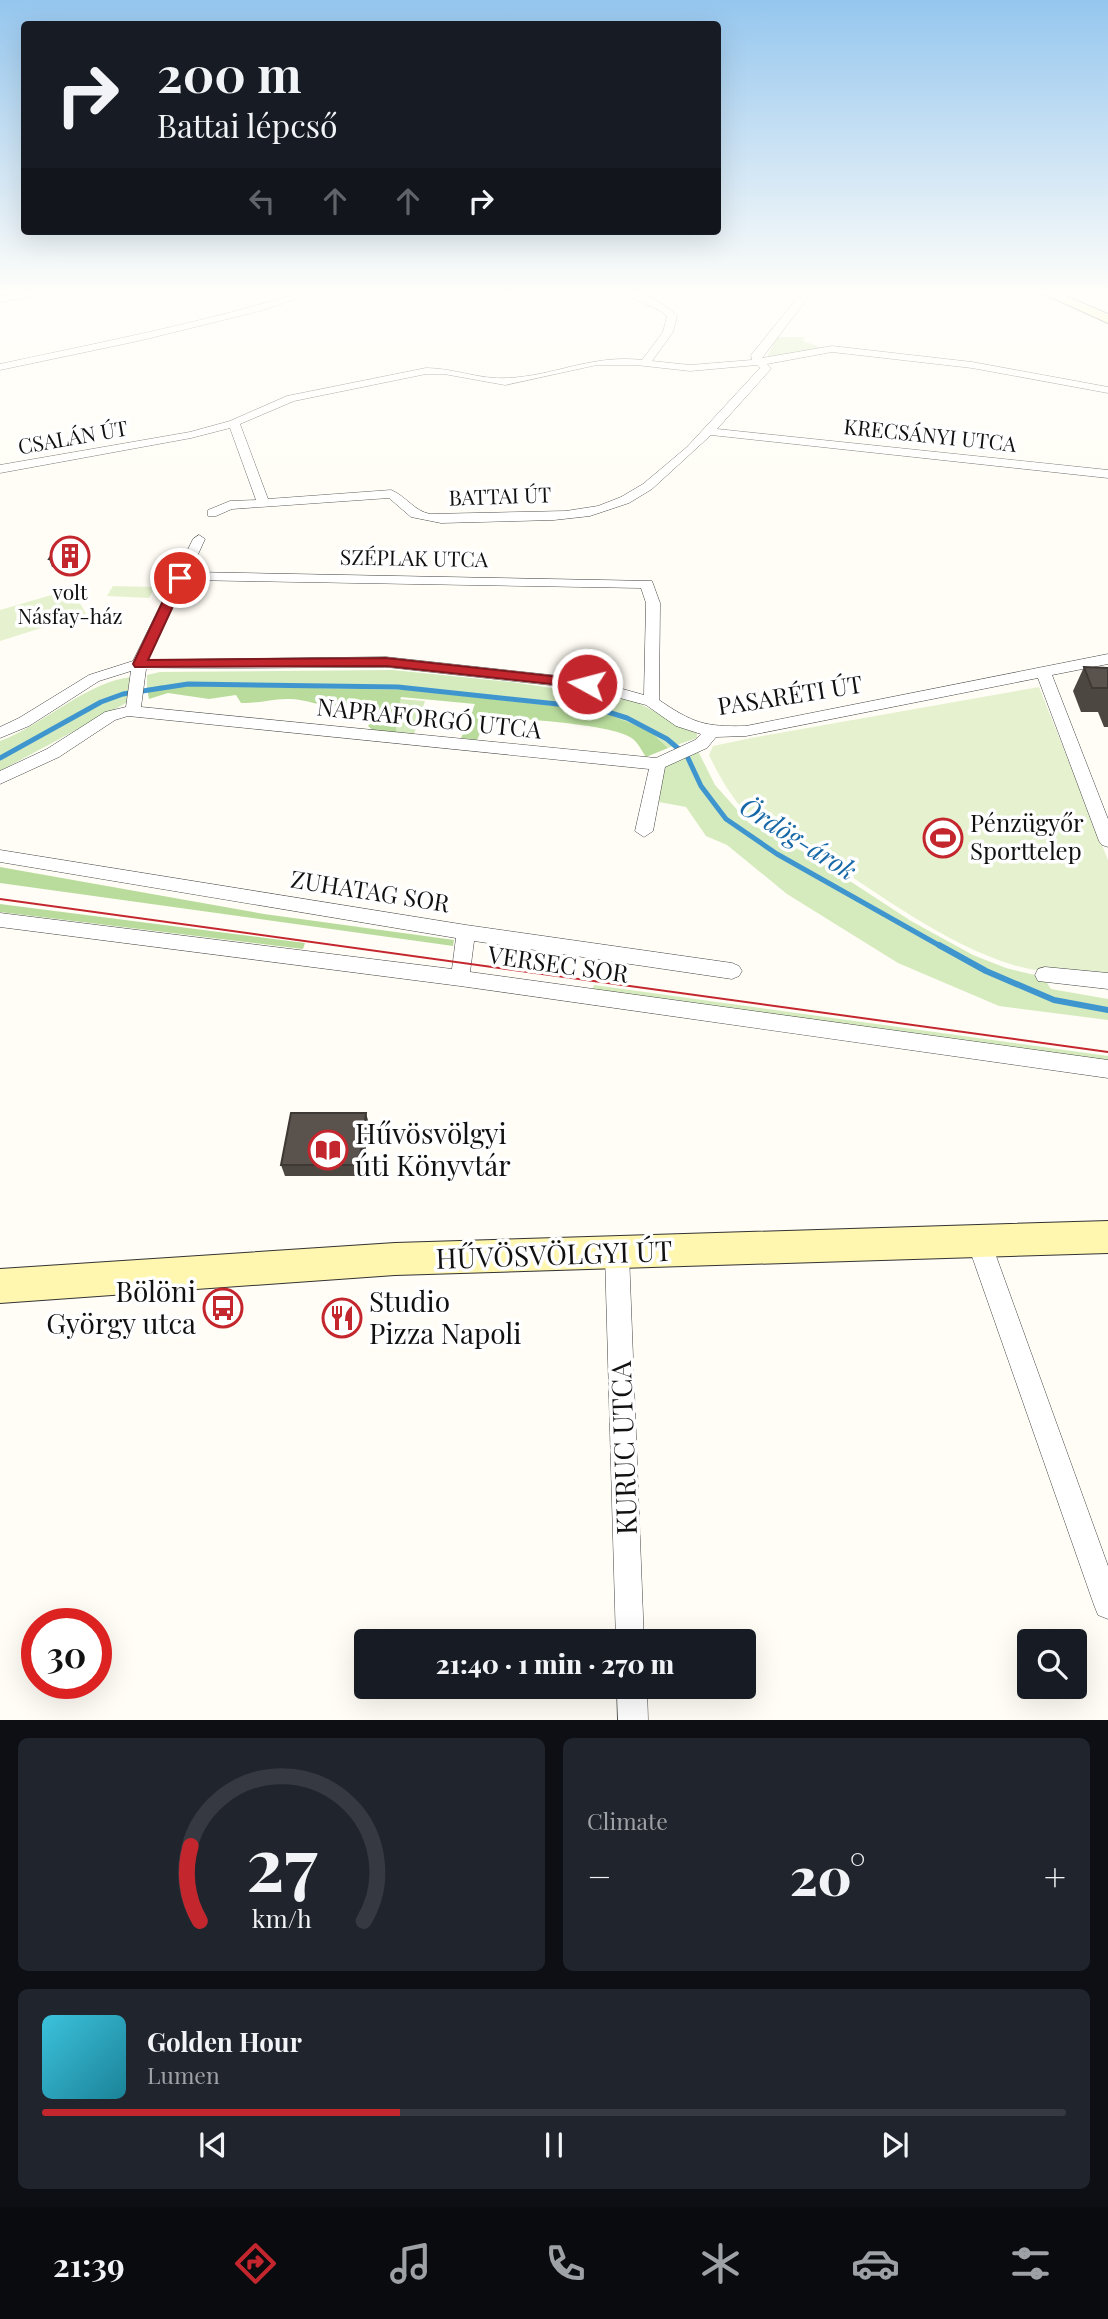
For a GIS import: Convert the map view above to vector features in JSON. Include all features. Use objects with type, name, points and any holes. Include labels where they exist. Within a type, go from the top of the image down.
[{"type":"main road","name":"HŰVÖSVÖLGYI ÚT","points":[[0,1286],[395,1259],[1108,1237]]},
{"type":"street","name":"CSALÁN ÚT","points":[[0,469],[149,444],[234,423],[291,398],[429,371]]},
{"type":"street","name":"CSALÁN ÚT","points":[[432,371],[505,382],[560,371]]},
{"type":"street","name":"BATTAI ÚT","points":[[212,513],[230,505],[391,494],[399,498],[414,514],[437,518],[586,513],[623,502],[641,492],[667,471],[763,371]]},
{"type":"street","name":"CSALÁN ÚT","points":[[1006,371],[1108,390]]},
{"type":"street","points":[[234,423],[263,502]]},
{"type":"street","name":"KRECSÁNYI UTCA","points":[[706,431],[1108,474]]},
{"type":"street","points":[[0,778],[53,753],[110,716],[134,705],[138,671],[198,539]]},
{"type":"street","name":"SZÉPLAK UTCA","points":[[181,576],[647,584],[653,603],[651,702]]},
{"type":"street","name":"PASARÉTI ÚT","points":[[0,733],[24,722],[94,678],[113,670],[386,662],[587,684],[651,702],[706,738],[1108,659]]},
{"type":"street","points":[[1044,673],[1108,841]]},
{"type":"street","name":"NAPRAFORGÓ UTCA","points":[[134,705],[165,716],[660,763]]},
{"type":"street","points":[[644,831],[660,763],[706,738]]},
{"type":"street","name":"ZUHATAG SOR","points":[[0,856],[466,932],[732,971]]},
{"type":"street","name":"VERSEC SOR","points":[[0,920],[460,978],[1108,1069]]},
{"type":"street","points":[[460,978],[466,932]]},
{"type":"street","points":[[1045,975],[1108,981]]},
{"type":"street","points":[[979,1242],[1108,1605]]},
{"type":"street","name":"KURUC UTCA","points":[[617,1254],[631,1629]]},
{"type":"street","points":[[632,1699],[633,1720]]},
{"type":"green space","points":[[113,586],[155,587],[149,598],[107,596]]},
{"type":"green space","points":[[72,589],[86,614],[0,641],[0,610]]},
{"type":"green space","points":[[393,670],[511,682],[636,702],[697,733],[697,738],[668,748],[650,731],[600,711],[410,690],[161,685],[147,688],[147,675],[160,672]]},
{"type":"green space","points":[[132,677],[128,702],[0,771],[0,741],[99,686]]},
{"type":"green space","points":[[161,685],[410,690],[600,711],[650,731],[668,748],[646,757],[633,739],[607,729],[488,715],[477,740],[461,738],[475,704],[401,697],[395,722],[397,736],[378,735],[368,726],[377,716],[377,701],[340,706],[290,699],[241,703],[236,695],[209,699],[168,693],[149,699],[147,688]]},
{"type":"green space","name":"Pénzügyőr Sporttelep","points":[[1039,687],[1108,860],[1108,978],[1013,965],[987,956],[937,931],[819,856],[754,820],[728,790],[709,755],[713,746],[751,738]]},
{"type":"green space","points":[[386,698],[425,701],[414,734],[375,730]]},
{"type":"green space","points":[[697,749],[715,785],[749,823],[813,857],[911,921],[973,955],[1006,968],[1043,977],[1051,989],[1108,999],[1108,1020],[999,1006],[898,963],[787,894],[727,845],[706,836],[686,807],[659,802],[663,766]]},
{"type":"green space","points":[[0,867],[264,914],[454,940],[453,946],[0,883]]},
{"type":"green space","points":[[0,904],[305,943],[303,949],[0,912]]},
{"type":"green space","points":[[594,985],[1108,1056],[1108,1060],[592,991]]},
{"type":"building","points":[[60,541],[80,542],[69,560],[49,559]]},
{"type":"building","points":[[1084,667],[1108,668],[1108,688],[1092,688]]},
{"type":"building","name":"Hűvösvölgyi úti Könyvtár","points":[[291,1113],[366,1113],[359,1165],[281,1165]]},
{"type":"waterway","name":"Ördög-árok","points":[[0,758],[101,702],[123,694],[188,684],[398,687],[595,708],[627,718],[667,739],[687,756],[701,786],[726,819],[777,854],[942,947]]},
{"type":"waterway","name":"Ördög-árok","points":[[939,945],[986,971],[1054,1000],[1108,1010]]},
{"type":"tram line","points":[[0,899],[1108,1052]]},
{"type":"place","name":"volt Násfay-ház","points":[[70,556]]},
{"type":"place","name":"Pénzügyőr Sporttelep","points":[[943,838]]},
{"type":"place","name":"Hűvösvölgyi úti Könyvtár","points":[[328,1150]]},
{"type":"place","name":"Bölöni György utca","points":[[223,1308]]},
{"type":"place","name":"Studio Pizza Napoli","points":[[342,1318]]},
{"type":"route","points":[[180,578],[139,664],[386,662],[587,684]]}]
